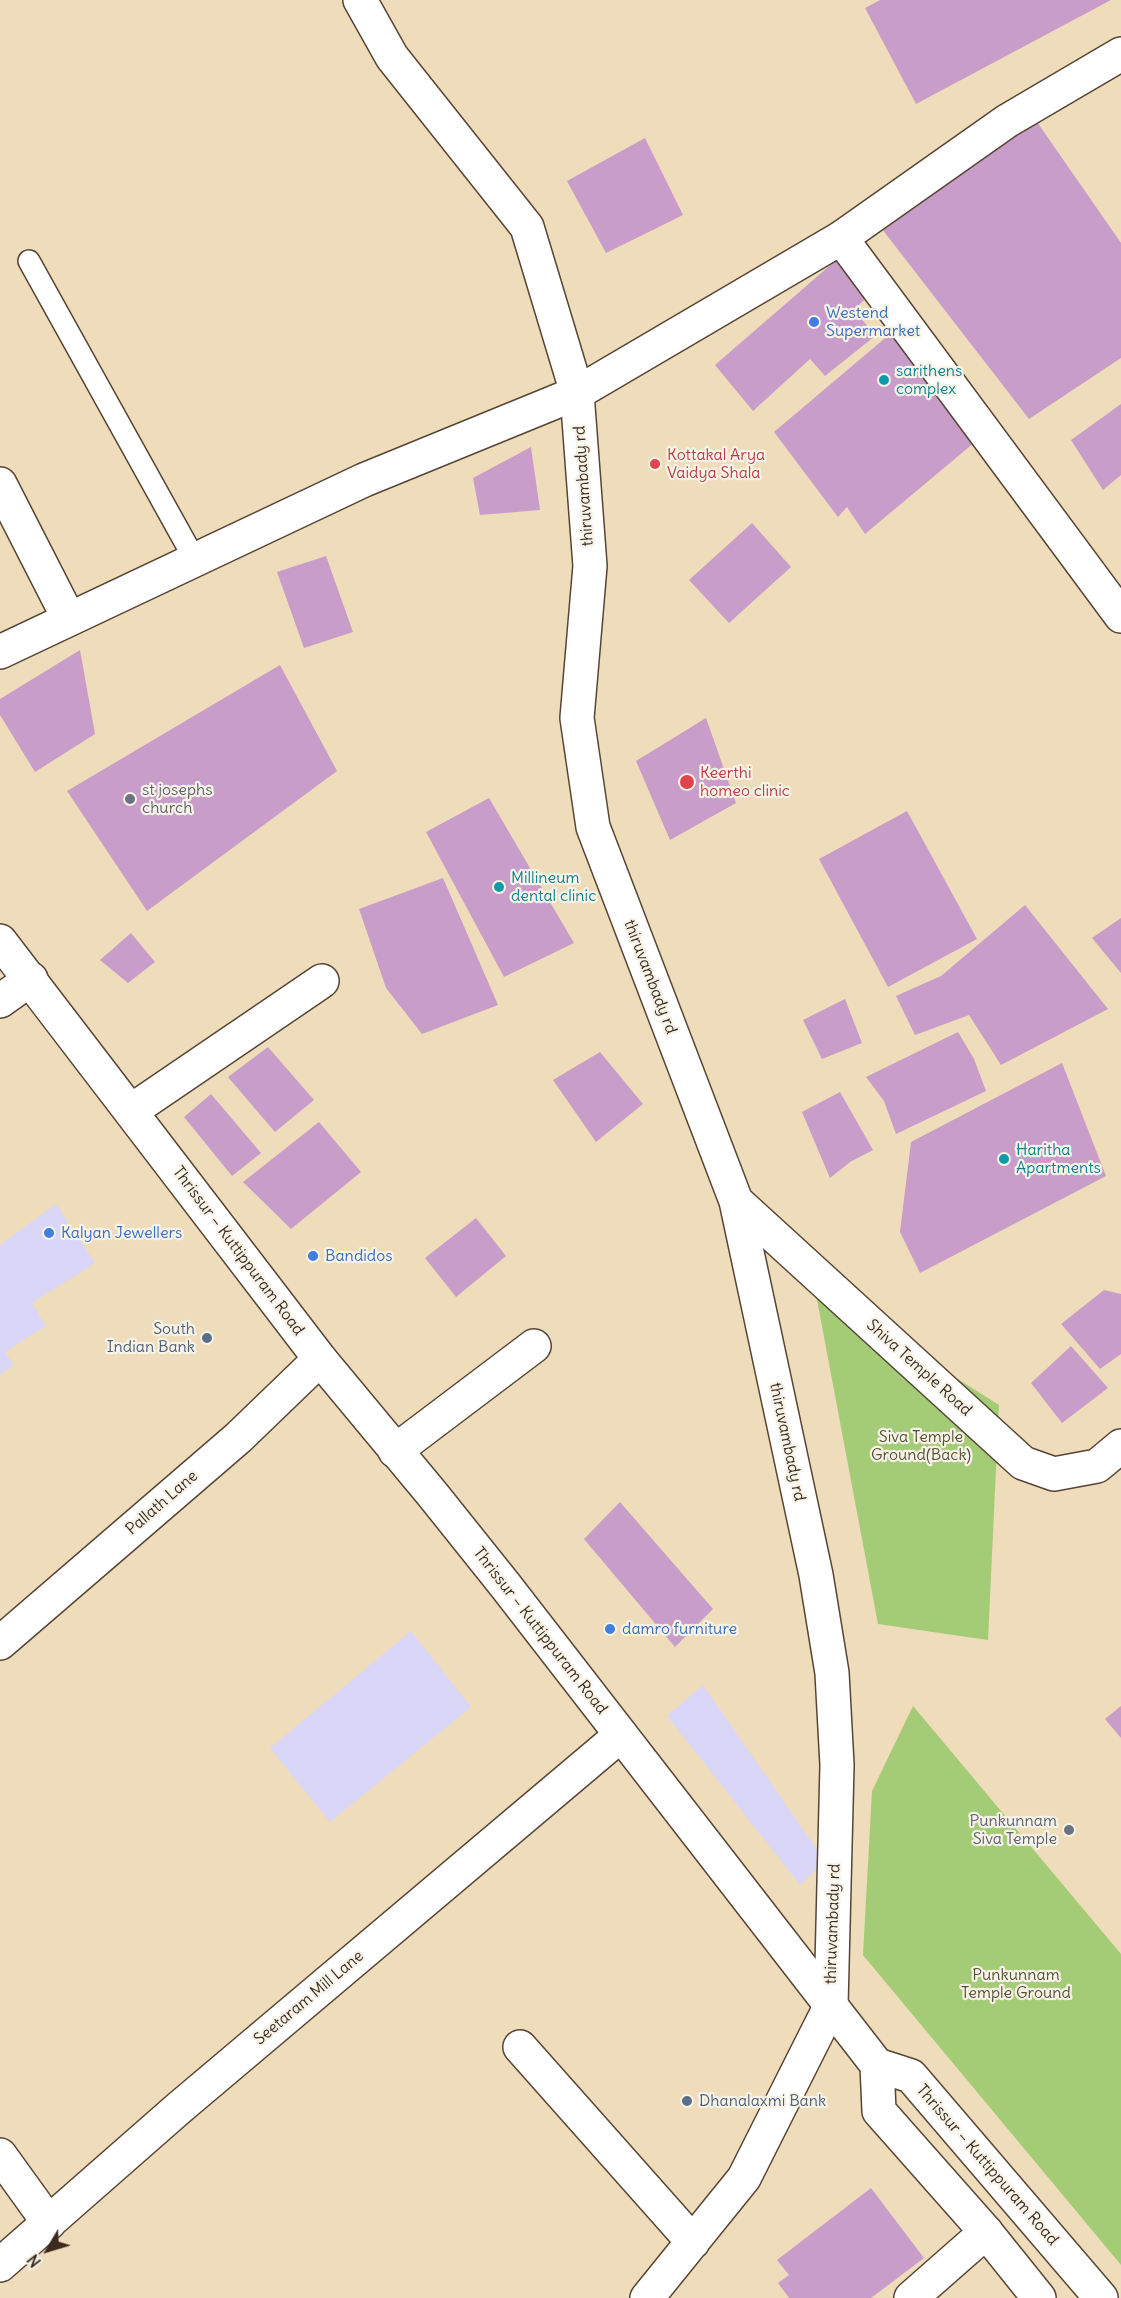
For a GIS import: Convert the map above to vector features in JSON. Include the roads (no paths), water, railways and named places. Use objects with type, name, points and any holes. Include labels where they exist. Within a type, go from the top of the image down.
[{"type":"street","name":"thiruvambady rd","points":[[360,0],[392,57],[527,227],[577,393],[590,566],[577,718],[593,827],[736,1201],[816,1575],[832,1673],[837,1765],[831,2005]]},
{"type":"street","points":[[0,652],[364,480],[577,393],[841,238],[1014,117],[1121,54]]},
{"type":"street","points":[[841,238],[1119,609]]},
{"type":"street","points":[[0,484],[69,619]]},
{"type":"street","name":"Thrissur – Kuttippuram Road","points":[[0,941],[320,1359],[440,1504],[877,2065],[911,2076],[1101,2298]]},
{"type":"street","points":[[0,1001],[31,979]]},
{"type":"street","points":[[131,1111],[322,981]]},
{"type":"street","name":"Shiva Temple Road","points":[[736,1201],[1023,1463],[1054,1474],[1097,1466],[1121,1446]]},
{"type":"street","points":[[395,1451],[534,1346]]},
{"type":"street","name":"Pallath Lane","points":[[0,1643],[238,1438],[320,1359]]},
{"type":"street","name":"Seetaram Mill Lane","points":[[0,2265],[179,2108],[621,1735]]},
{"type":"street","points":[[647,2298],[744,2178],[831,2005]]},
{"type":"street","points":[[520,2047],[693,2242]]},
{"type":"street","points":[[877,2065],[879,2111],[986,2232],[1039,2298]]},
{"type":"street","points":[[0,2155],[49,2223]]},
{"type":"street","points":[[911,2298],[986,2232]]},
{"type":"lane","points":[[29,261],[195,560]]},
{"type":"place","name":"Westend Supermarket","points":[[814,322]]},
{"type":"place","name":"sarithens complex","points":[[884,380]]},
{"type":"place","name":"Kottakal Arya Vaidya Shala","points":[[655,464]]},
{"type":"place","name":"Keerthi homeo clinic","points":[[687,782]]},
{"type":"place","name":"st josephs church","points":[[130,799]]},
{"type":"place","name":"Millineum dental clinic","points":[[499,887]]},
{"type":"place","name":"Haritha Apartments","points":[[1004,1159]]},
{"type":"place","name":"Kalyan Jewellers","points":[[49,1233]]},
{"type":"place","name":"Bandidos","points":[[313,1256]]},
{"type":"place","name":"South Indian Bank","points":[[207,1338]]},
{"type":"place","name":"damro furniture","points":[[610,1629]]},
{"type":"place","name":"Punkunnam Siva Temple","points":[[1069,1830]]},
{"type":"place","name":"Dhanalaxmi Bank","points":[[687,2101]]},
{"type":"park label","name":"Siva Temple Ground(Back)","points":[[921,1446]]},
{"type":"park label","name":"Punkunnam Temple Ground","points":[[1016,1984]]}]
